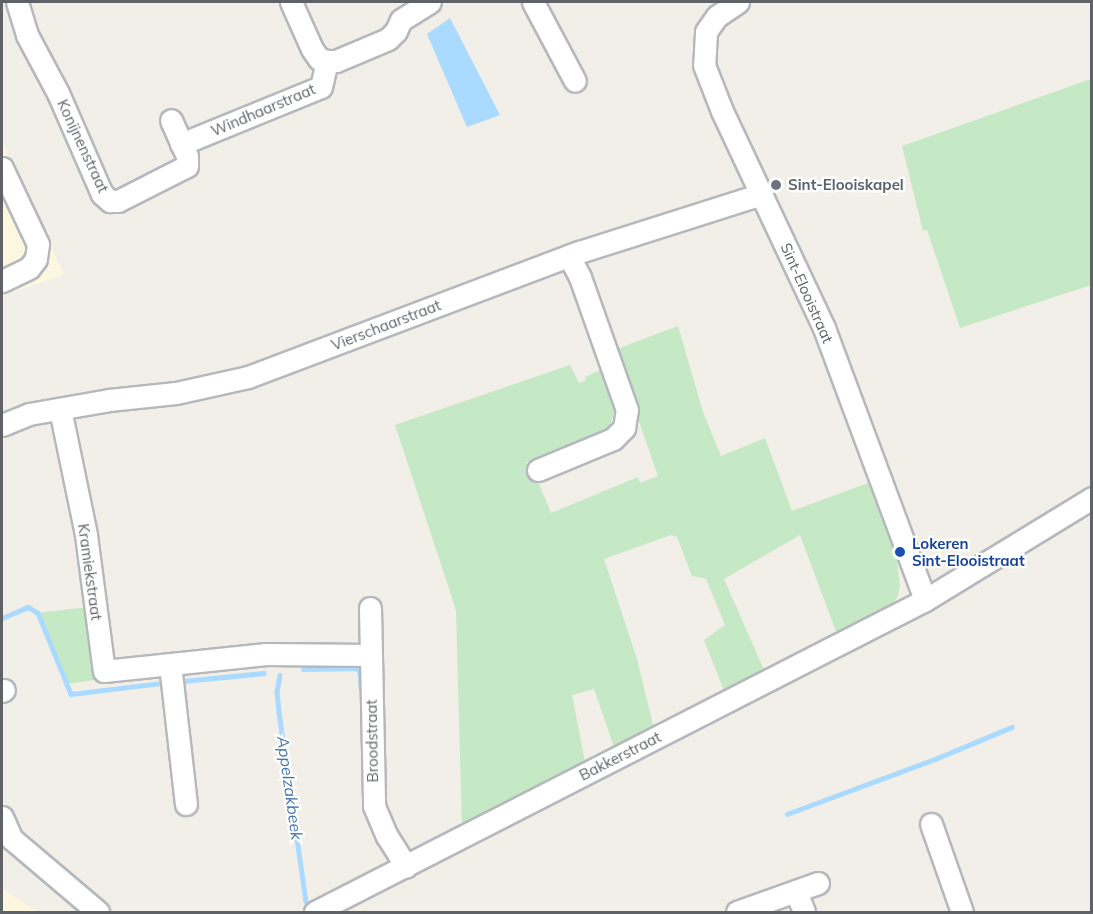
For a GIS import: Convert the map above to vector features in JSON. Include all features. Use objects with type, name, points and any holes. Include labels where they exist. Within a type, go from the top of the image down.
[{"type":"street","name":"Konijnenstraat","points":[[17,2],[27,35],[58,93],[102,194],[110,201],[118,201],[181,172],[187,166],[187,156],[171,120]]},
{"type":"street","points":[[291,2],[312,49],[319,59],[327,61],[336,61],[388,39],[396,31],[401,20],[430,2]]},
{"type":"street","points":[[533,2],[575,81]]},
{"type":"street","name":"Sint-Elooistraat","points":[[738,2],[717,16],[705,32],[704,65],[722,111],[824,328],[925,600]]},
{"type":"street","name":"Windhaarstraat","points":[[181,144],[321,87],[327,61]]},
{"type":"street","points":[[2,168],[38,244],[36,259],[29,268],[2,281]]},
{"type":"street","name":"Vierschaarstraat","points":[[2,425],[29,414],[109,400],[176,393],[248,377],[569,256],[762,194]]},
{"type":"street","points":[[538,470],[613,440],[624,428],[627,410],[580,277],[569,256]]},
{"type":"street","name":"Kramiekstraat","points":[[60,409],[86,535],[104,671],[266,654],[371,655]]},
{"type":"street","name":"Bakkerstraat","points":[[321,911],[925,600],[1092,498]]},
{"type":"street","name":"Broodstraat","points":[[370,608],[374,806],[387,836],[406,866]]},
{"type":"street","points":[[170,664],[186,804]]},
{"type":"street","points":[[2,817],[12,839],[98,912]]},
{"type":"street","points":[[931,824],[962,912]]},
{"type":"street","points":[[737,912],[818,883]]},
{"type":"street","points":[[796,891],[804,912]]},
{"type":"shaded area","points":[[2,142],[64,275],[2,295]]},
{"type":"shaded area","points":[[2,888],[25,904],[39,912],[2,912]]},
{"type":"green space","points":[[1091,79],[1091,285],[960,328],[927,230],[923,231],[902,146]]},
{"type":"green space","points":[[678,326],[703,412],[721,456],[765,438],[792,511],[868,483],[897,561],[900,586],[898,595],[894,603],[837,634],[800,535],[724,579],[765,672],[725,693],[704,640],[725,625],[706,579],[692,576],[677,537],[671,535],[604,559],[637,659],[654,729],[614,747],[594,689],[572,695],[586,767],[462,828],[456,610],[395,425],[570,365],[579,383],[586,380],[585,377],[609,366],[619,396],[609,428],[526,462],[537,479],[551,513],[638,477],[640,483],[658,476],[614,350]]},
{"type":"green space","points":[[88,607],[95,680],[67,684],[38,613]]},
{"type":"water","points":[[450,18],[500,115],[467,127],[427,34]]},
{"type":"waterway","points":[[2,618],[28,607],[38,613],[71,694],[162,683]]},
{"type":"waterway","points":[[303,669],[357,668],[360,672],[361,687]]},
{"type":"waterway","name":"Appelzakbeek","points":[[183,681],[264,673]]},
{"type":"waterway","name":"Appelzakbeek","points":[[280,675],[277,692],[279,712],[306,901]]},
{"type":"waterway","points":[[787,814],[935,759],[1012,727]]},
{"type":"place","name":"Sint-Elooiskapel","points":[[776,185]]},
{"type":"place","name":"Lokeren Sint-Elooistraat","points":[[900,552]]}]
